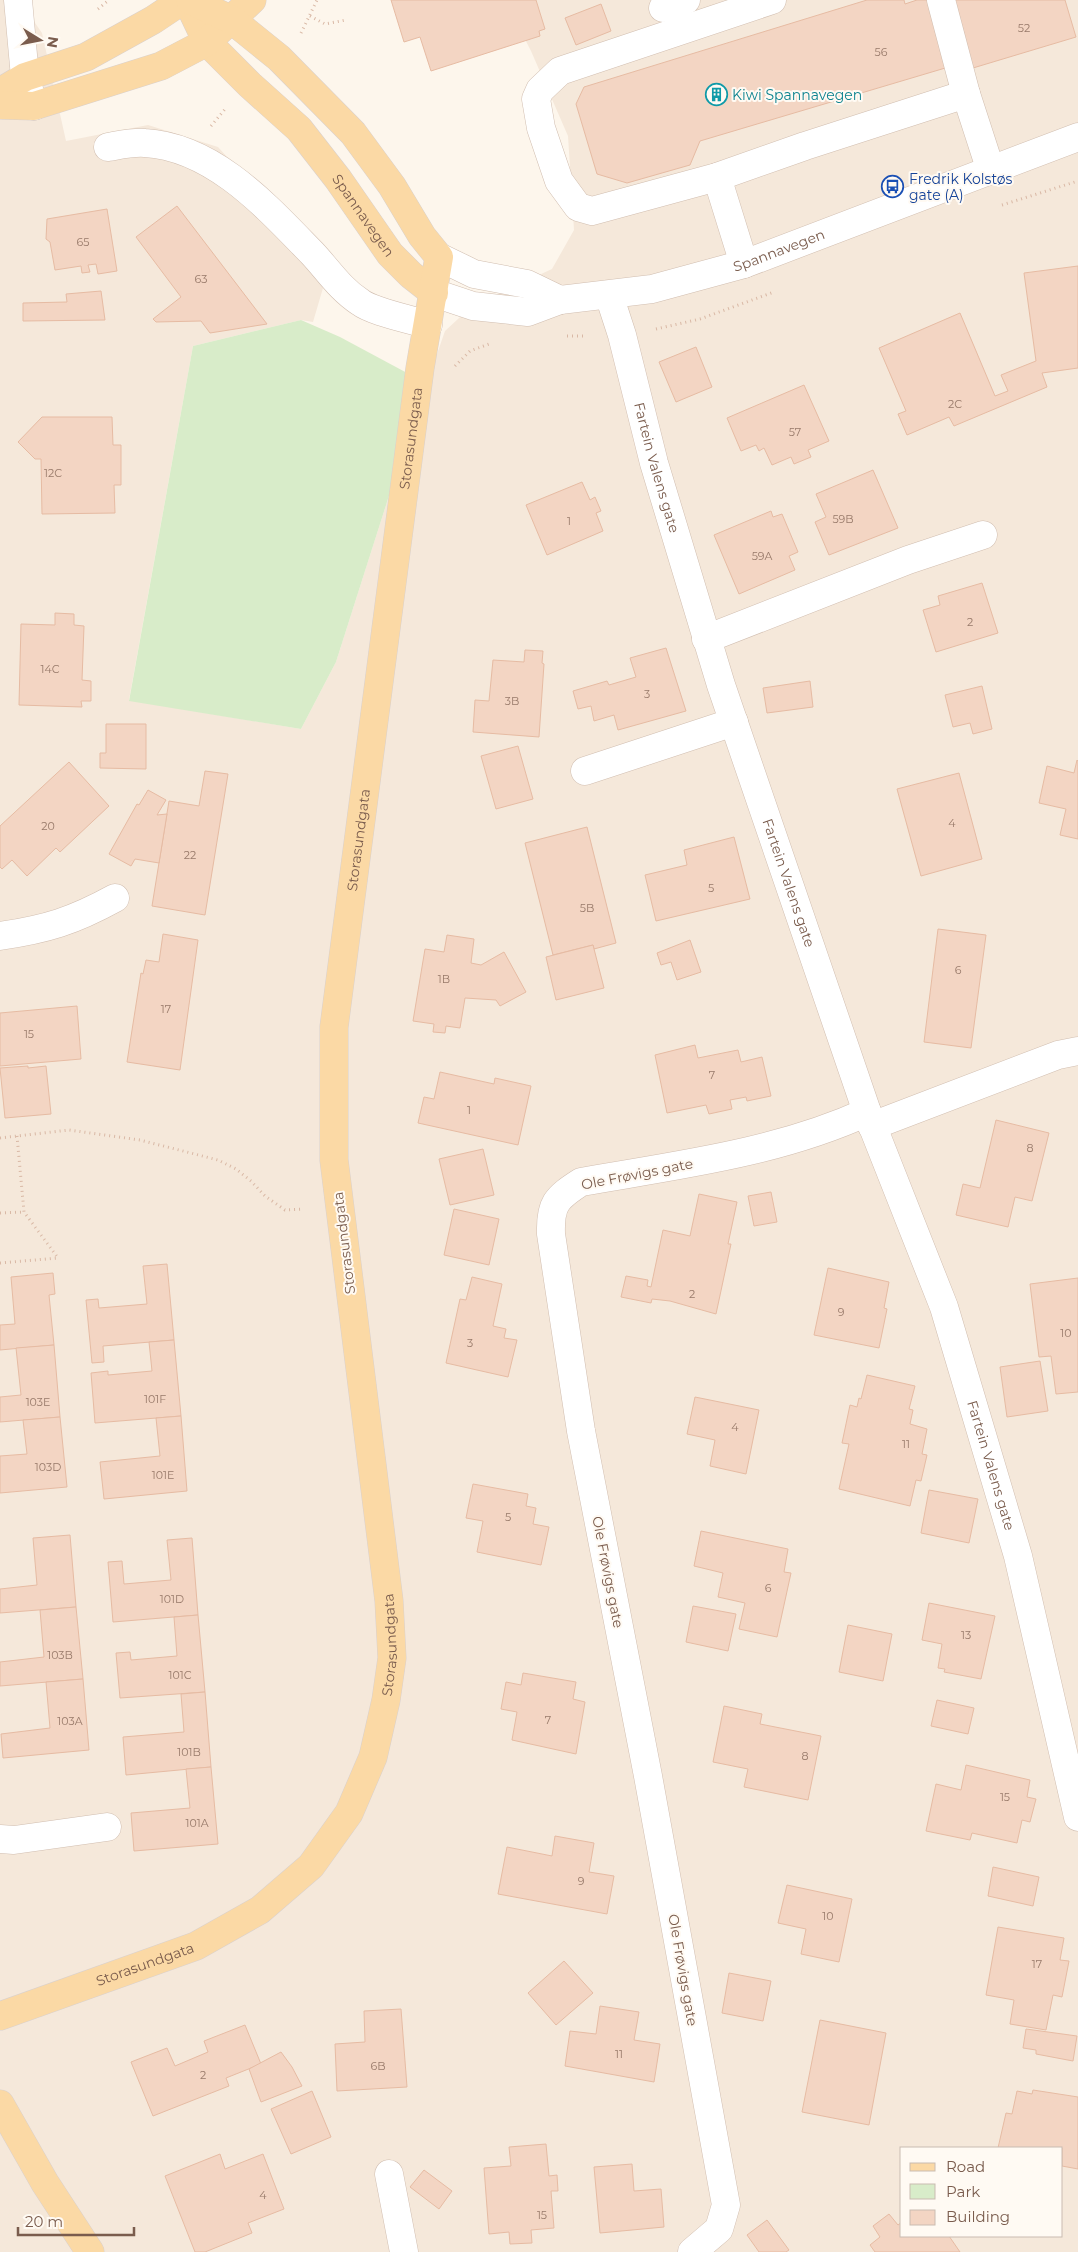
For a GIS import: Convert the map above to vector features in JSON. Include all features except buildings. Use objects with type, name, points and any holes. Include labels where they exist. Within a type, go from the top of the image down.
[{"type":"main road","points":[[0,92],[25,77],[86,57],[187,0],[232,20],[278,58],[352,132],[392,186],[422,236],[439,257]]},
{"type":"main road","name":"Spannavegen","points":[[187,0],[207,42],[250,85],[300,129],[338,179],[390,254],[410,275],[434,293]]},
{"type":"main road","points":[[0,105],[34,106],[161,66],[207,42],[252,0]]},
{"type":"main road","name":"Storasundgata","points":[[0,2016],[196,1946],[260,1910],[311,1866],[349,1813],[373,1757],[386,1700],[392,1658],[390,1602],[334,1160],[334,1027],[420,368],[439,257]]},
{"type":"main road","points":[[0,2104],[45,2183],[90,2252]]},
{"type":"street","points":[[18,0],[25,77],[34,106]]},
{"type":"street","points":[[772,0],[560,71],[540,90],[536,99],[540,128],[560,181],[578,207],[592,210],[717,178],[805,146],[966,94]]},
{"type":"street","points":[[941,0],[966,94],[990,168]]},
{"type":"street","name":"Spannavegen","points":[[434,293],[473,306],[528,312],[560,300],[652,289],[744,264],[990,168],[1078,137]]},
{"type":"street","points":[[108,148],[145,143],[183,151],[208,163],[231,178],[259,202],[314,255],[339,286],[361,304],[428,325]]},
{"type":"street","points":[[717,178],[744,264]]},
{"type":"street","points":[[439,257],[474,274],[527,284],[560,300]]},
{"type":"street","name":"Fartein Valens gate","points":[[609,295],[622,335],[654,464],[706,640],[869,1119],[944,1307],[1013,1538],[1078,1816]]},
{"type":"street","points":[[706,640],[908,560],[983,535]]},
{"type":"street","points":[[585,771],[734,722]]},
{"type":"street","points":[[0,936],[43,930],[84,916],[115,898]]},
{"type":"street","points":[[869,1119],[1058,1055],[1078,1051]]},
{"type":"street","name":"Ole Frøvigs gate","points":[[692,2252],[719,2229],[726,2205],[650,1786],[580,1431],[550,1234],[550,1214],[562,1194],[581,1182],[737,1155],[869,1119]]},
{"type":"street","points":[[0,1839],[14,1840],[107,1827]]},
{"type":"street","points":[[389,2174],[404,2252]]},
{"type":"path","points":[[299,39],[317,0]]},
{"type":"path","points":[[310,16],[325,24],[346,20]]},
{"type":"path","points":[[211,127],[217,116],[231,103]]},
{"type":"path","points":[[562,336],[622,335]]},
{"type":"path","points":[[451,370],[470,351],[492,343]]},
{"type":"path","points":[[0,1138],[68,1130],[86,1131],[140,1140],[200,1154],[236,1170],[251,1181],[264,1196],[285,1210],[304,1209]]},
{"type":"path","points":[[0,1263],[58,1258],[24,1212],[17,1136]]},
{"type":"path","points":[[304,1200],[305,1218]]},
{"type":"path","points":[[0,1213],[24,1212]]},
{"type":"shaded area","points":[[0,0],[25,0],[24,7],[42,33],[66,141],[148,125],[218,147],[289,225],[323,288],[313,322],[301,320],[193,346],[129,700],[301,729],[336,662],[402,455],[445,331],[472,306],[552,269],[574,230],[568,136],[531,51],[505,0],[1078,0],[1078,2252],[0,2252]]},
{"type":"green space","points":[[301,320],[340,337],[422,381],[402,455],[336,662],[301,729],[129,701],[193,346]]},
{"type":"place","name":"Kiwi Spannavegen","points":[[716,95]]},
{"type":"place","name":"Fredrik Kolstøs gate (A)","points":[[893,187]]}]
